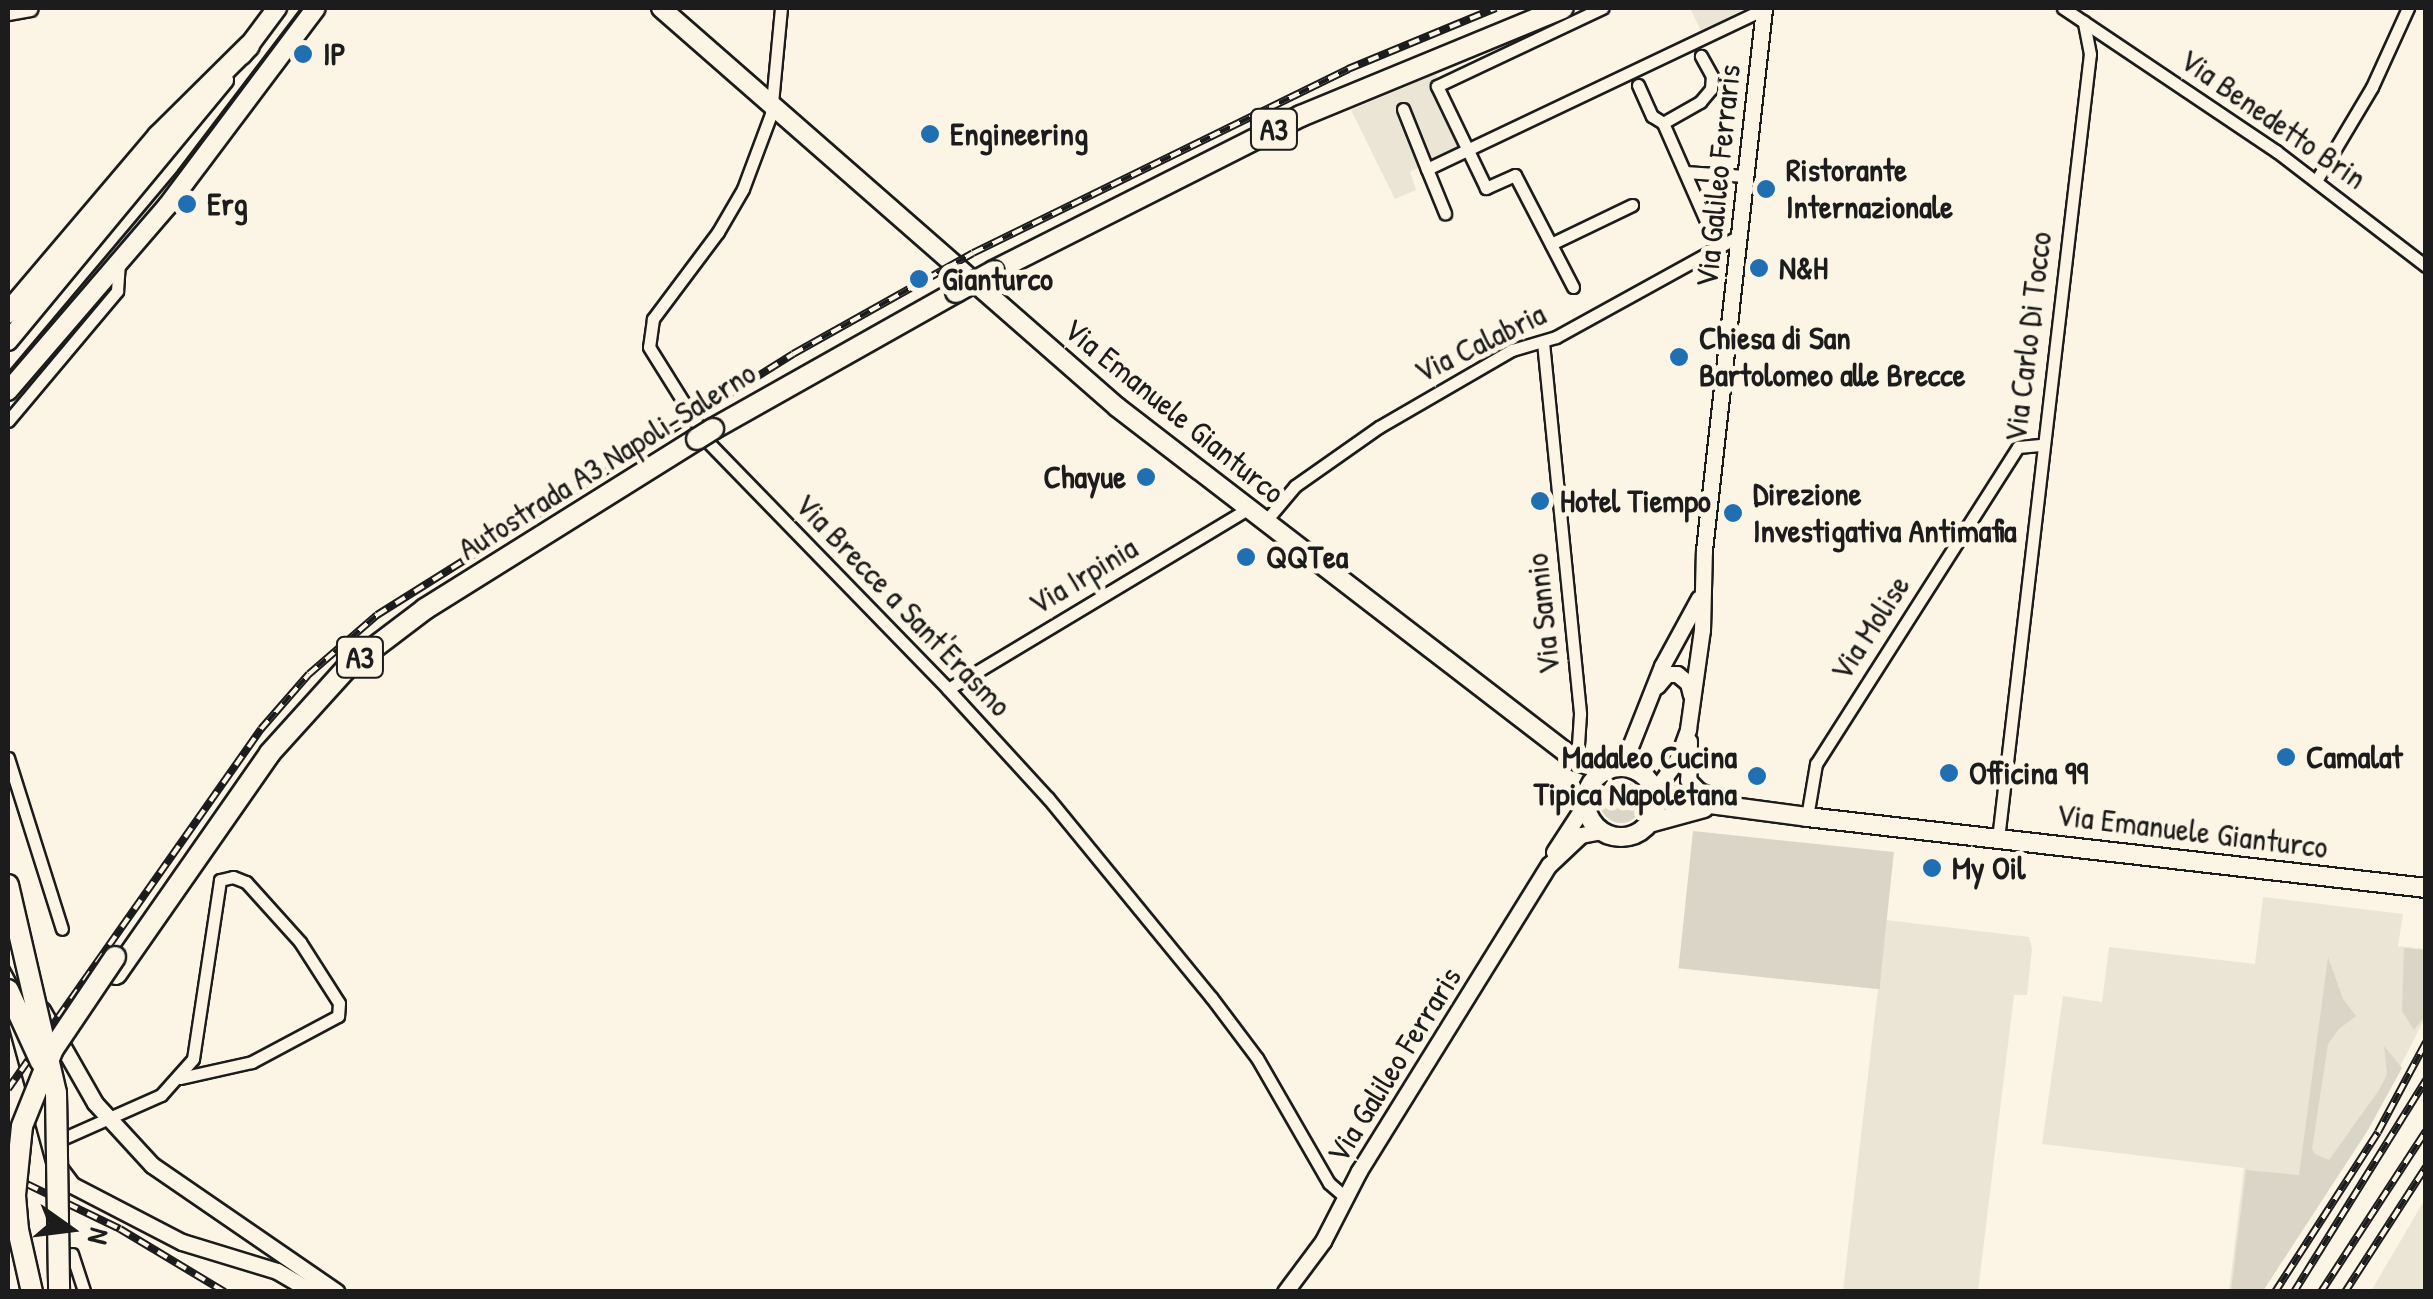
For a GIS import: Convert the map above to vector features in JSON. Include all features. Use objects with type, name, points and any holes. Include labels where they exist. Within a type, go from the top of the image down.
[{"type":"highway","name":"Autostrada A3 Napoli-Salerno","points":[[32,1292],[18,1230],[15,1195],[22,1126],[53,1049],[270,753],[346,668],[425,609],[701,429],[951,288],[1218,142],[1390,64],[1532,8]]},
{"type":"highway","name":"Autostrada A3 Napoli-Salerno","points":[[989,267],[1286,123],[1563,8]]},
{"type":"highway","points":[[8,313],[144,153],[249,46]]},
{"type":"highway","points":[[8,885],[51,1062],[60,1292]]},
{"type":"highway","name":"Autostrada A3 Napoli-Salerno","points":[[40,1292],[26,1230],[26,1170],[31,1134],[58,1063],[115,965]]},
{"type":"highway","points":[[13,987],[44,1070],[53,1138]]},
{"type":"highway","points":[[8,1242],[21,1292]]},
{"type":"main road","points":[[8,12],[30,8]]},
{"type":"main road","points":[[8,342],[168,153],[278,8]]},
{"type":"main road","points":[[8,391],[209,154],[316,8]]},
{"type":"main road","name":"Via Emanuele Gianturco","points":[[662,8],[1116,407],[1576,761],[1614,769]]},
{"type":"main road","name":"Via Galileo Ferraris","points":[[1654,792],[1682,750],[1702,630],[1702,590],[1764,8]]},
{"type":"main road","name":"Via Galileo Ferraris","points":[[1614,769],[1702,590]]},
{"type":"main road","points":[[1651,697],[1660,681],[1673,674],[1688,683],[1691,698]]},
{"type":"main road","points":[[1688,729],[1686,775],[1692,786],[1756,810]]},
{"type":"main road","name":"Via Emanuele Gianturco","points":[[1576,761],[1588,795]]},
{"type":"main road","points":[[1614,769],[1642,774],[1654,792],[1656,808],[1649,822],[1627,836],[1602,831],[1590,819],[1588,795],[1614,769]]},
{"type":"main road","name":"Via Emanuele Gianturco","points":[[1654,792],[1714,805],[1806,817],[2426,888]]},
{"type":"main road","name":"Via Galileo Ferraris","points":[[1285,1292],[1324,1242],[1346,1198],[1588,795]]},
{"type":"main road","name":"Via Emanuele Gianturco","points":[[1649,822],[1714,805]]},
{"type":"main road","name":"Via Galileo Ferraris","points":[[1549,865],[1580,835],[1602,831]]},
{"type":"main road","points":[[8,916],[13,987],[109,1120],[176,1184],[338,1292]]},
{"type":"main road","points":[[8,946],[20,1036]]},
{"type":"main road","points":[[8,1013],[20,1036],[62,1176],[100,1201],[182,1242],[277,1271],[313,1292]]},
{"type":"street","name":"Via Brecce a Sant'Erasmo","points":[[782,8],[770,104],[736,204],[653,320],[649,346],[709,444],[948,689],[1048,798],[1212,997],[1257,1058],[1329,1183],[1346,1198]]},
{"type":"street","points":[[1573,287],[1515,175],[1486,188],[1437,86],[1602,8]]},
{"type":"street","points":[[1427,170],[1764,8]]},
{"type":"street","name":"Via Benedetto Brin","points":[[2063,8],[2316,180],[2426,266]]},
{"type":"street","points":[[2316,180],[2372,87],[2408,8]]},
{"type":"street","name":"Via Carlo Di Tocco","points":[[1998,839],[2090,54],[2084,22]]},
{"type":"street","points":[[1663,123],[1700,102],[1711,90],[1712,76],[1701,56]]},
{"type":"street","points":[[1638,85],[1652,116],[1663,123],[1707,224]]},
{"type":"street","points":[[1403,109],[1445,214]]},
{"type":"street","points":[[1685,172],[1745,176]]},
{"type":"street","points":[[1551,244],[1632,205]]},
{"type":"street","name":"Via Calabria","points":[[1264,523],[1295,486],[1379,427],[1512,350],[1544,342],[1739,236]]},
{"type":"street","points":[[8,422],[115,294],[120,262]]},
{"type":"street","name":"Via Sannio","points":[[1544,342],[1580,714],[1576,761]]},
{"type":"street","name":"Via Molise","points":[[1806,817],[1816,764],[1826,748],[2018,448],[2043,445]]},
{"type":"street","name":"Via Irpinia","points":[[948,689],[1246,510]]},
{"type":"street","points":[[8,758],[62,928]]},
{"type":"street","points":[[53,1138],[109,1120],[161,1095],[180,1078],[193,1059],[199,1036],[220,880],[232,877],[246,882],[300,942],[339,1003],[338,1016],[252,1062],[180,1078]]},
{"type":"street","points":[[72,1254],[84,1292]]},
{"type":"shaded area","points":[[1690,8],[1746,8],[1701,31]]},
{"type":"shaded area","points":[[1436,74],[1468,142],[1410,172],[1416,190],[1395,199],[1351,110]]},
{"type":"shaded area","points":[[1621,781],[1636,787],[1642,802],[1636,817],[1621,823],[1606,817],[1600,802],[1606,787]]},
{"type":"shaded area","points":[[1693,831],[1894,852],[1879,989],[1679,968]]},
{"type":"shaded area","points":[[2263,897],[2403,914],[2398,946],[2425,949],[2425,1018],[2368,1129],[2262,1291],[2229,1291],[2244,1168],[2042,1144],[2063,996],[2102,1002],[2109,947],[2255,964]]},
{"type":"shaded area","points":[[1886,920],[2029,937],[2032,949],[2027,995],[2014,995],[1978,1291],[1843,1291]]},
{"type":"shaded area","points":[[2404,948],[2425,950],[2425,1016],[2414,1030],[2402,1011]]},
{"type":"shaded area","points":[[2328,957],[2343,999],[2356,1016],[2328,1044],[2312,1149],[2315,1154],[2329,1160],[2379,1090],[2387,1074],[2384,1046],[2402,1068],[2368,1130],[2263,1291],[2231,1291],[2246,1170],[2299,1175]]},
{"type":"shaded area","points":[[2425,1199],[2425,1291],[2371,1291],[2411,1223]]},
{"type":"tram line","points":[[8,372],[178,170],[301,8]]},
{"type":"railway","points":[[8,1089],[261,729],[309,674],[377,615],[793,354],[973,253],[1348,69],[1496,8]]},
{"type":"railway","points":[[2275,1292],[2378,1132],[2426,1042]]},
{"type":"railway","points":[[2294,1292],[2426,1080]]},
{"type":"railway","points":[[2321,1292],[2426,1131]]},
{"type":"railway","points":[[2345,1292],[2426,1167]]},
{"type":"railway","points":[[8,1175],[120,1229],[225,1292]]},
{"type":"place","name":"IP","points":[[303,54]]},
{"type":"place","name":"Engineering","points":[[930,134]]},
{"type":"place","name":"Ristorante Internazionale","points":[[1766,189]]},
{"type":"place","name":"Erg","points":[[187,204]]},
{"type":"place","name":"N&H","points":[[1759,268]]},
{"type":"place","name":"Gianturco","points":[[919,279]]},
{"type":"place","name":"Chiesa di San Bartolomeo alle Brecce","points":[[1679,357]]},
{"type":"place","name":"Chayue","points":[[1146,477]]},
{"type":"place","name":"Hotel Tiempo","points":[[1540,501]]},
{"type":"place","name":"Direzione Investigativa Antimafia","points":[[1733,513]]},
{"type":"place","name":"QQTea","points":[[1246,557]]},
{"type":"place","name":"Camalat","points":[[2286,757]]},
{"type":"place","name":"Officina 99","points":[[1949,773]]},
{"type":"place","name":"Madaleo Cucina Tipica Napoletana","points":[[1757,776]]},
{"type":"place","name":"My Oil","points":[[1932,868]]}]
